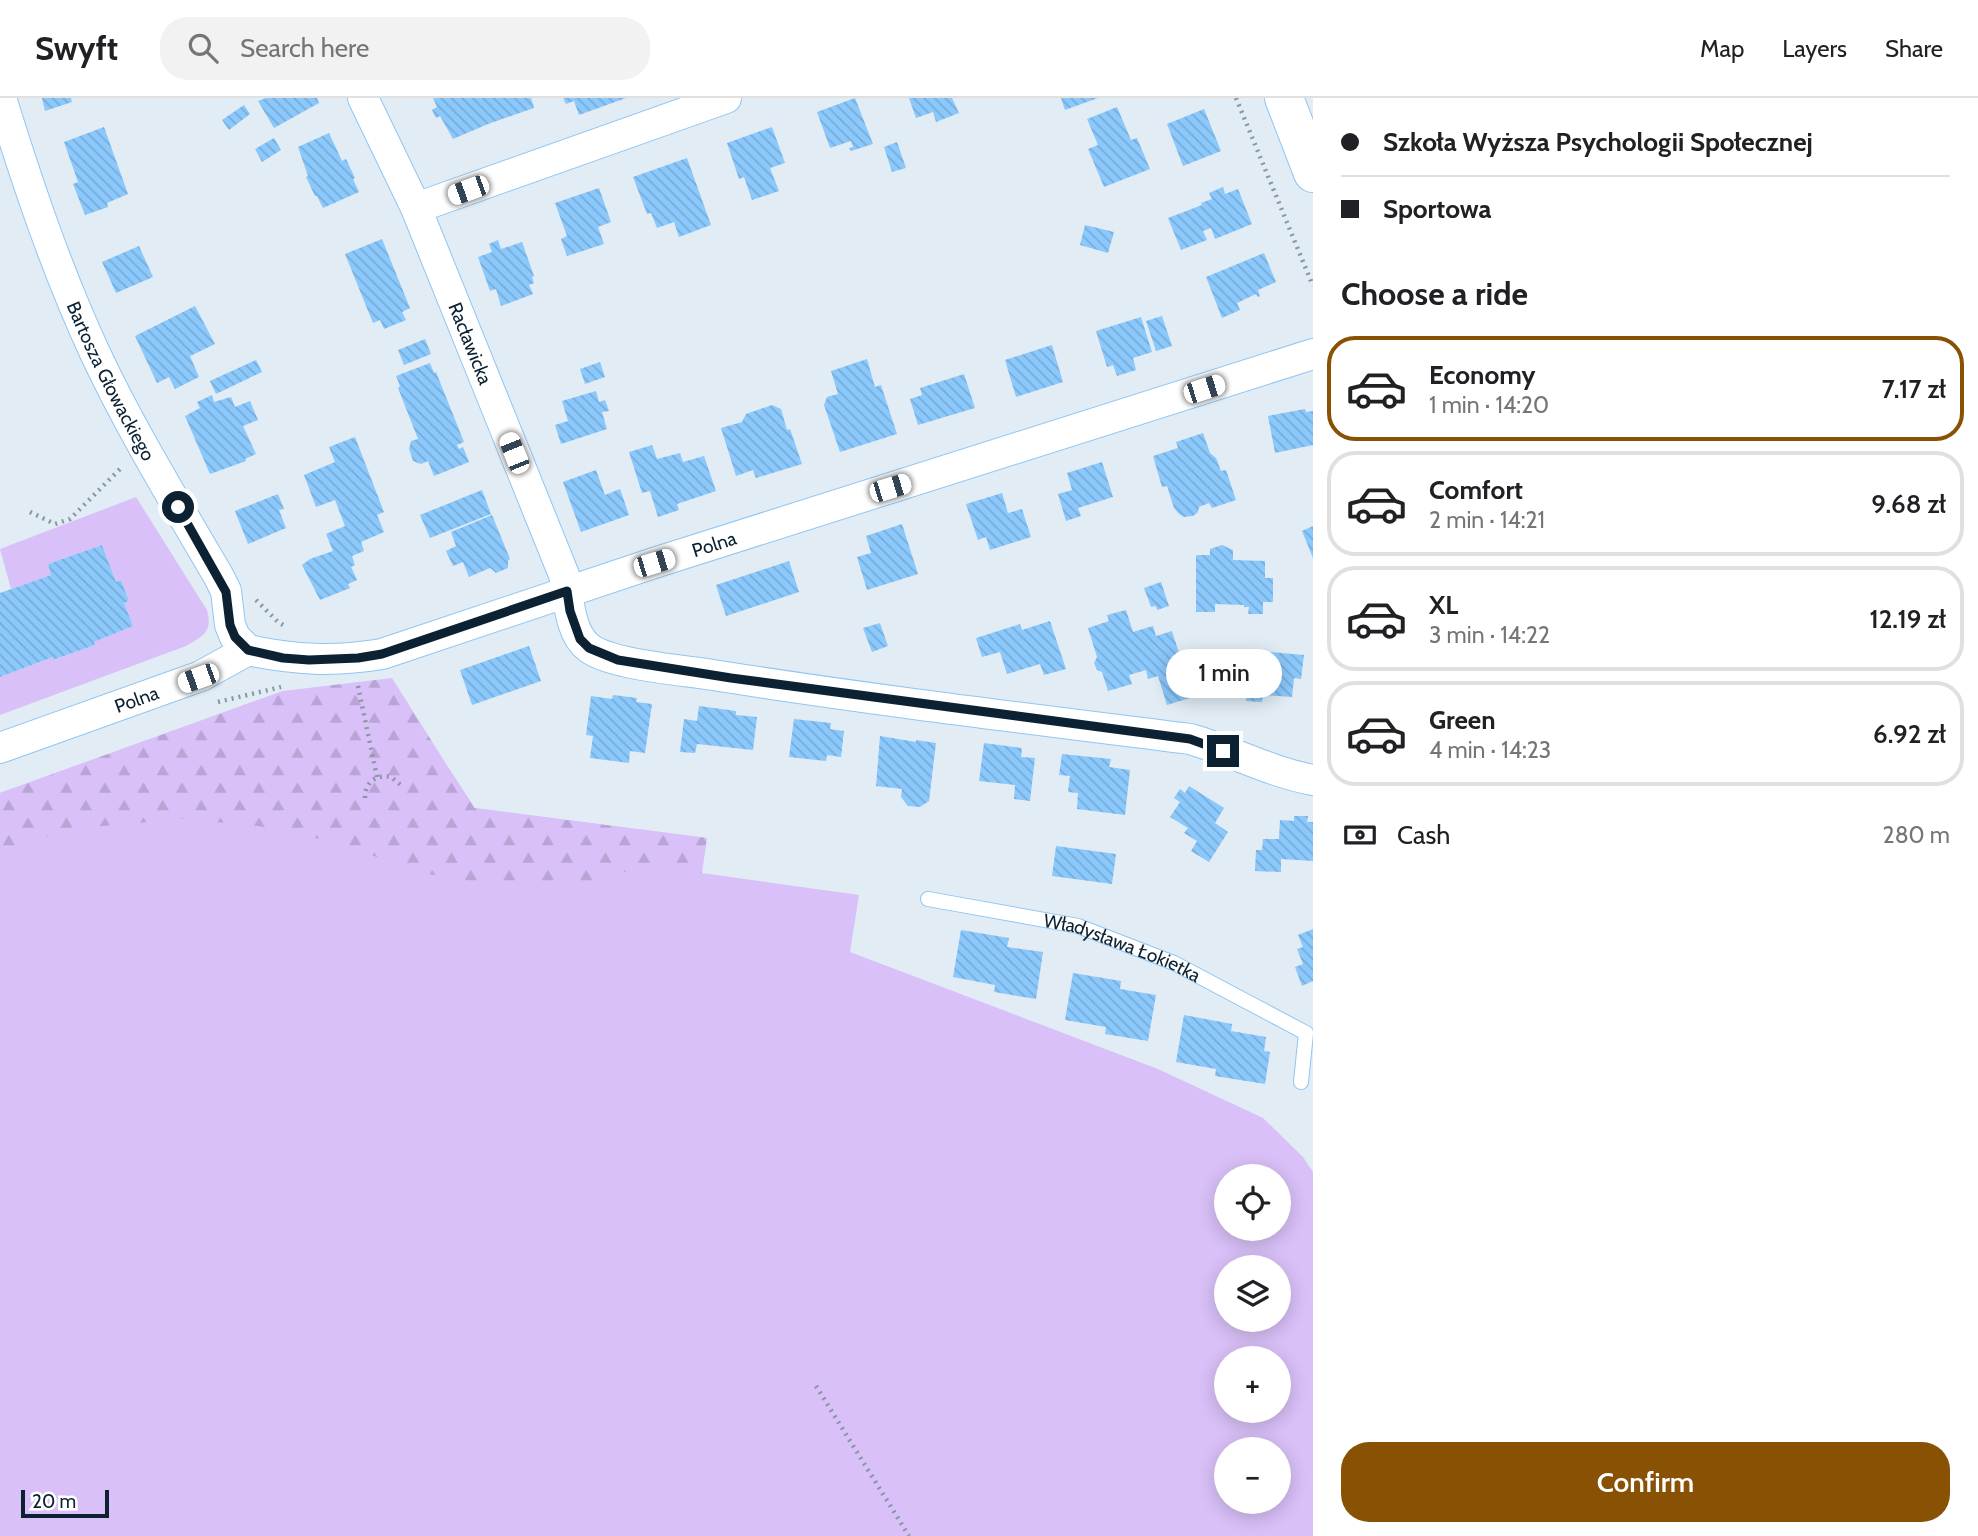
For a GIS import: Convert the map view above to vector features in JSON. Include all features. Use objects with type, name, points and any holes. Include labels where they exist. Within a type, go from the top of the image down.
[{"type":"street","name":"Bartosza Głowackiego","points":[[1,98],[54,257],[95,352],[138,438],[223,584],[229,605],[230,625],[235,637],[248,650]]},
{"type":"street","name":"Racławicka","points":[[363,98],[416,208],[564,575],[570,611],[580,639],[589,648],[618,660],[731,678],[1190,739],[1268,768],[1313,780]]},
{"type":"street","points":[[416,208],[726,98]]},
{"type":"street","points":[[1284,98],[1313,173]]},
{"type":"street","name":"Polna","points":[[0,748],[198,678],[248,650],[283,658],[309,660],[358,658],[412,645],[567,591],[1313,354]]},
{"type":"lane","name":"Władysława Łokietka","points":[[928,899],[1078,926],[1174,963],[1309,1032],[1301,1082]]},
{"type":"path","points":[[1236,98],[1313,286]]},
{"type":"path","points":[[30,512],[55,524],[70,519],[129,460]]},
{"type":"path","points":[[356,678],[377,777]]},
{"type":"path","points":[[365,798],[367,785],[377,777],[391,777],[402,786]]},
{"type":"path","points":[[816,1386],[909,1536]]},
{"type":"green space","points":[[136,497],[207,610],[209,624],[205,632],[186,646],[0,715],[0,677],[95,645],[94,642],[133,626],[124,603],[129,601],[121,580],[116,582],[102,545],[48,564],[51,575],[11,589],[0,549]]},
{"type":"green space","points":[[392,678],[474,808],[707,838],[701,873],[652,869],[613,873],[595,895],[546,881],[488,884],[422,873],[334,842],[258,826],[182,819],[69,829],[0,852],[0,793],[283,691]]},
{"type":"green space","points":[[283,691],[449,769],[475,808],[707,838],[702,873],[859,895],[850,952],[1158,1069],[1263,1118],[1303,1157],[1313,1172],[1313,1536],[0,1536],[0,793]]},
{"type":"building","points":[[42,98],[71,98],[72,102],[45,111]]},
{"type":"building","points":[[266,98],[317,98],[319,103],[274,128],[258,101]]},
{"type":"building","points":[[433,98],[531,98],[534,108],[453,139],[440,116],[436,118],[432,110],[437,107]]},
{"type":"building","points":[[563,98],[626,98],[579,115],[574,101],[566,104]]},
{"type":"building","points":[[855,98],[873,144],[851,151],[851,141],[830,148],[817,112]]},
{"type":"building","points":[[909,98],[952,98],[959,113],[936,122],[933,112],[916,118]]},
{"type":"building","points":[[1061,98],[1098,98],[1065,110]]},
{"type":"building","points":[[244,105],[250,114],[229,130],[222,120]]},
{"type":"building","points":[[1117,107],[1131,140],[1137,138],[1150,169],[1104,187],[1088,149],[1098,145],[1087,119]]},
{"type":"building","points":[[1204,109],[1221,151],[1183,166],[1167,124]]},
{"type":"building","points":[[104,127],[128,194],[107,203],[108,207],[85,215],[73,184],[78,182],[64,142]]},
{"type":"building","points":[[772,127],[785,163],[770,168],[779,191],[752,200],[744,177],[739,179],[727,143]]},
{"type":"building","points":[[329,133],[342,161],[346,159],[359,192],[323,208],[306,177],[308,176],[298,147]]},
{"type":"building","points":[[274,138],[281,150],[262,162],[255,149]]},
{"type":"building","points":[[897,142],[906,168],[892,172],[884,147]]},
{"type":"building","points":[[687,158],[711,225],[679,237],[674,222],[657,228],[651,213],[647,214],[633,177]]},
{"type":"building","points":[[1223,187],[1225,194],[1238,189],[1252,224],[1215,239],[1211,228],[1203,231],[1207,240],[1181,250],[1168,218],[1202,205],[1201,203],[1212,199],[1209,193]]},
{"type":"building","points":[[599,188],[611,222],[598,227],[604,244],[567,256],[561,239],[567,236],[555,203]]},
{"type":"building","points":[[1085,225],[1114,232],[1108,253],[1080,245]]},
{"type":"building","points":[[382,239],[410,308],[402,312],[406,320],[384,329],[380,320],[373,323],[345,254]]},
{"type":"building","points":[[498,240],[501,249],[522,242],[534,276],[534,283],[529,285],[533,294],[501,306],[496,289],[490,291],[478,257],[492,252],[489,244]]},
{"type":"building","points":[[139,246],[153,277],[116,293],[102,262]]},
{"type":"building","points":[[1264,253],[1276,282],[1258,290],[1260,296],[1256,294],[1237,303],[1240,310],[1222,318],[1206,277]]},
{"type":"building","points":[[195,306],[215,344],[190,356],[199,377],[175,389],[169,377],[157,383],[135,336]]},
{"type":"building","points":[[1162,316],[1172,346],[1156,351],[1146,321]]},
{"type":"building","points":[[1141,317],[1152,352],[1133,358],[1136,370],[1117,376],[1113,365],[1107,367],[1096,331]]},
{"type":"building","points":[[425,339],[431,354],[404,365],[398,350]]},
{"type":"building","points":[[1052,345],[1063,382],[1016,397],[1005,360]]},
{"type":"building","points":[[867,359],[875,387],[881,385],[897,434],[840,452],[824,405],[827,397],[838,394],[831,371]]},
{"type":"building","points":[[256,360],[262,372],[216,394],[210,381]]},
{"type":"building","points":[[600,362],[605,377],[585,384],[580,369]]},
{"type":"building","points":[[430,363],[464,442],[457,445],[459,449],[463,447],[469,462],[434,476],[428,461],[421,464],[413,461],[409,449],[411,441],[418,439],[396,376]]},
{"type":"building","points":[[964,374],[975,408],[918,425],[910,399],[922,395],[920,388]]},
{"type":"building","points":[[596,391],[599,402],[605,400],[609,411],[602,412],[607,429],[561,444],[555,425],[568,421],[562,401]]},
{"type":"building","points":[[212,395],[214,402],[231,397],[235,407],[250,401],[258,420],[243,426],[256,454],[245,459],[246,461],[210,474],[185,416],[200,408],[197,402]]},
{"type":"building","points":[[772,405],[781,409],[802,464],[756,478],[753,470],[736,476],[721,428],[742,422],[746,414]]},
{"type":"building","points":[[1305,409],[1306,412],[1313,411],[1313,445],[1275,453],[1268,416]]},
{"type":"building","points":[[1203,433],[1210,453],[1216,458],[1221,471],[1226,470],[1236,500],[1212,508],[1209,503],[1199,507],[1193,516],[1184,517],[1174,508],[1167,486],[1162,487],[1153,456],[1178,448],[1176,442]]},
{"type":"building","points":[[355,437],[384,512],[377,515],[384,532],[361,542],[364,551],[352,556],[355,565],[351,567],[357,580],[348,584],[350,588],[320,600],[302,565],[310,559],[333,551],[326,534],[345,526],[335,500],[316,507],[304,475],[335,462],[329,447]]},
{"type":"building","points":[[652,445],[657,459],[680,453],[683,462],[704,456],[716,491],[677,504],[679,510],[658,517],[650,491],[642,493],[629,452]]},
{"type":"building","points":[[1102,462],[1113,497],[1078,508],[1081,516],[1066,521],[1058,494],[1072,490],[1067,473]]},
{"type":"building","points":[[596,470],[605,495],[620,489],[629,515],[581,532],[563,482]]},
{"type":"building","points":[[482,490],[491,514],[430,538],[420,515]]},
{"type":"building","points":[[1002,493],[1008,513],[1022,509],[1031,537],[990,550],[986,537],[978,540],[966,504]]},
{"type":"building","points":[[278,494],[284,509],[279,510],[286,528],[248,544],[235,511]]},
{"type":"building","points":[[492,515],[510,559],[508,568],[496,573],[490,568],[469,577],[463,562],[453,566],[446,551],[456,546],[451,532]]},
{"type":"building","points":[[902,524],[918,574],[867,590],[857,557],[871,553],[866,536]]},
{"type":"building","points":[[1313,526],[1313,558],[1302,531]]},
{"type":"building","points":[[102,545],[116,582],[121,580],[129,601],[124,603],[133,626],[94,642],[95,645],[0,677],[0,593],[51,575],[48,564]]},
{"type":"building","points":[[1222,545],[1233,550],[1233,560],[1265,561],[1265,578],[1273,578],[1273,602],[1263,602],[1263,614],[1248,614],[1249,607],[1244,605],[1215,604],[1215,612],[1196,612],[1196,555],[1210,555],[1210,549]]},
{"type":"building","points":[[789,561],[799,592],[726,616],[716,585]]},
{"type":"building","points":[[1161,582],[1169,606],[1157,610],[1156,606],[1151,607],[1144,588]]},
{"type":"building","points":[[1126,610],[1133,632],[1153,626],[1156,636],[1172,631],[1193,697],[1167,705],[1158,676],[1148,679],[1146,670],[1129,675],[1132,684],[1108,691],[1102,672],[1097,670],[1094,663],[1097,657],[1088,628],[1109,621],[1107,615]]},
{"type":"building","points":[[1050,621],[1066,669],[1044,675],[1040,664],[1007,674],[1000,652],[982,657],[976,638],[1020,624],[1022,630]]},
{"type":"building","points":[[880,623],[888,646],[872,652],[863,628]]},
{"type":"building","points":[[529,646],[541,681],[472,705],[460,670]]},
{"type":"building","points":[[1259,651],[1304,655],[1301,679],[1294,678],[1292,697],[1263,695],[1262,702],[1246,701],[1249,671],[1257,672]]},
{"type":"building","points":[[613,695],[637,698],[636,702],[652,704],[645,753],[630,751],[629,763],[590,758],[593,736],[586,735],[591,696],[612,699]]},
{"type":"building","points":[[699,706],[757,717],[753,750],[697,744],[695,753],[680,752],[684,719],[697,721]]},
{"type":"building","points":[[794,719],[831,723],[830,729],[844,731],[841,757],[827,755],[826,761],[789,757]]},
{"type":"building","points":[[880,736],[936,743],[929,801],[920,807],[908,806],[901,797],[902,789],[876,786]]},
{"type":"building","points":[[984,743],[1022,748],[1021,757],[1035,758],[1030,801],[1014,799],[1015,785],[979,781]]},
{"type":"building","points":[[1062,754],[1111,759],[1109,767],[1130,770],[1125,815],[1077,809],[1078,793],[1068,792],[1070,776],[1059,775]]},
{"type":"building","points":[[1189,786],[1224,808],[1215,823],[1228,832],[1209,862],[1191,851],[1197,841],[1184,833],[1188,828],[1170,817],[1180,802],[1174,798],[1180,789],[1185,793]]},
{"type":"building","points":[[1294,816],[1308,816],[1307,822],[1313,822],[1313,861],[1281,859],[1281,872],[1255,871],[1256,850],[1262,850],[1263,839],[1279,839],[1280,820],[1294,821]]},
{"type":"building","points":[[1056,846],[1116,854],[1112,884],[1052,876]]},
{"type":"building","points":[[1313,929],[1313,981],[1302,986],[1295,967],[1303,964],[1297,949],[1303,947],[1298,935]]},
{"type":"building","points":[[961,930],[1009,938],[1007,947],[1043,952],[1036,999],[994,992],[995,985],[953,977]]},
{"type":"building","points":[[1073,973],[1121,981],[1120,989],[1156,995],[1148,1041],[1105,1034],[1106,1027],[1065,1020]]},
{"type":"building","points":[[1184,1015],[1232,1024],[1231,1031],[1266,1037],[1264,1051],[1270,1052],[1265,1084],[1215,1076],[1216,1069],[1176,1062]]},
{"type":"route","points":[[178,507],[226,592],[230,625],[235,637],[248,650],[265,654],[315,660],[382,654],[567,591],[570,611],[580,639],[589,648],[618,660],[731,678],[1190,739],[1223,751]]}]
